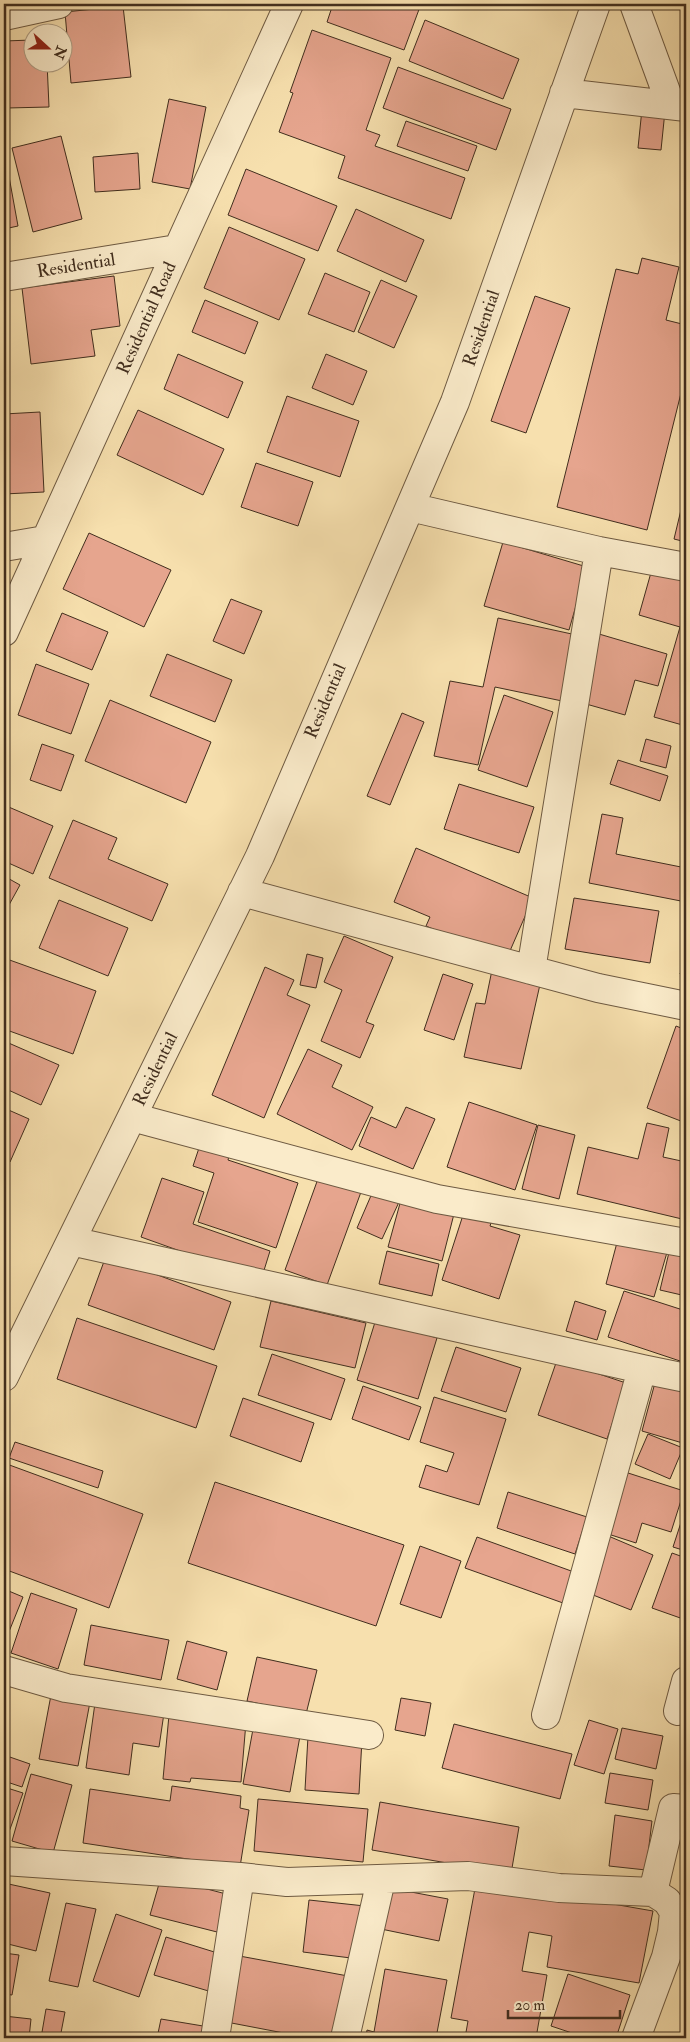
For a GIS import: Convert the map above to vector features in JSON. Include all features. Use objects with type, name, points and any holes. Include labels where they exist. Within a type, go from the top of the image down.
[{"type":"street","points":[[4,16],[59,4]]},
{"type":"street","name":"Residential Road","points":[[4,632],[289,4]]},
{"type":"street","name":"Residential","points":[[4,1377],[260,856],[455,402],[596,4]]},
{"type":"street","points":[[564,93],[678,106],[634,4]]},
{"type":"street","name":"Residential","points":[[4,277],[177,249]]},
{"type":"street","points":[[410,507],[599,551],[686,567]]},
{"type":"street","points":[[4,547],[46,540]]},
{"type":"street","points":[[531,970],[599,551]]},
{"type":"street","points":[[242,892],[598,988],[686,1006]]},
{"type":"street","points":[[132,1117],[437,1199],[686,1243]]},
{"type":"street","points":[[71,1241],[686,1378]]},
{"type":"street","points":[[546,1715],[642,1369]]},
{"type":"street","points":[[4,1670],[66,1688],[369,1735]]},
{"type":"street","points":[[678,1711],[686,1681]]},
{"type":"street","points":[[653,1892],[673,1808],[686,1809]]},
{"type":"street","points":[[4,1861],[240,1877],[287,1882],[468,1876],[559,1888],[653,1892],[668,1901],[674,1912],[672,1932],[666,1957],[636,2038]]},
{"type":"street","points":[[215,2038],[240,1877]]},
{"type":"street","points":[[346,2038],[381,1880]]},
{"type":"building","points":[[333,4],[421,4],[404,50],[327,22]]},
{"type":"building","points":[[123,6],[131,77],[71,83],[72,22],[66,22],[65,12]]},
{"type":"building","points":[[425,20],[519,59],[503,99],[409,61]]},
{"type":"building","points":[[312,30],[391,58],[366,130],[380,135],[375,146],[465,178],[451,219],[338,178],[345,156],[279,132],[293,93],[290,92]]},
{"type":"building","points":[[22,40],[22,72],[47,72],[49,107],[7,108],[4,41]]},
{"type":"building","points":[[398,67],[511,109],[496,150],[383,108]]},
{"type":"building","points":[[169,99],[206,107],[190,189],[152,182]]},
{"type":"building","points":[[642,109],[665,111],[661,150],[638,148]]},
{"type":"building","points":[[406,121],[477,146],[468,171],[397,146]]},
{"type":"building","points":[[61,136],[82,219],[33,232],[12,148]]},
{"type":"building","points":[[138,153],[140,189],[95,192],[93,157]]},
{"type":"building","points":[[4,160],[6,160],[18,226],[4,229]]},
{"type":"building","points":[[246,169],[337,206],[318,251],[228,215]]},
{"type":"building","points":[[356,209],[424,240],[406,282],[337,251]]},
{"type":"building","points":[[229,227],[305,259],[279,320],[204,288]]},
{"type":"building","points":[[642,258],[679,267],[666,320],[686,325],[686,373],[647,530],[557,507],[616,269],[638,274]]},
{"type":"building","points":[[325,273],[370,292],[354,332],[308,314]]},
{"type":"building","points":[[114,276],[120,326],[91,330],[95,356],[31,364],[22,288]]},
{"type":"building","points":[[381,280],[417,296],[394,348],[358,332]]},
{"type":"building","points":[[535,296],[570,308],[526,433],[491,421]]},
{"type":"building","points":[[205,300],[258,322],[245,354],[192,332]]},
{"type":"building","points":[[178,354],[243,382],[228,418],[164,389]]},
{"type":"building","points":[[326,354],[367,371],[353,405],[312,388]]},
{"type":"building","points":[[287,396],[359,421],[340,477],[267,452]]},
{"type":"building","points":[[138,410],[224,449],[203,495],[117,455]]},
{"type":"building","points":[[40,412],[44,492],[4,494],[4,414]]},
{"type":"building","points":[[256,463],[313,482],[298,526],[241,507]]},
{"type":"building","points":[[686,489],[686,542],[674,539]]},
{"type":"building","points":[[89,533],[171,570],[144,627],[63,589]]},
{"type":"building","points":[[503,542],[587,567],[569,630],[484,606]]},
{"type":"building","points":[[652,569],[686,579],[686,726],[654,717],[680,627],[639,615]]},
{"type":"building","points":[[231,599],[262,611],[244,654],[213,641]]},
{"type":"building","points":[[62,613],[108,632],[92,670],[46,651]]},
{"type":"building","points":[[498,618],[581,636],[567,702],[495,687],[478,765],[434,756],[450,681],[483,687]]},
{"type":"building","points":[[599,634],[667,654],[658,686],[635,680],[625,715],[579,702]]},
{"type":"building","points":[[167,654],[232,680],[215,722],[150,696]]},
{"type":"building","points":[[36,664],[89,684],[71,734],[18,715]]},
{"type":"building","points":[[504,695],[553,712],[527,787],[478,770]]},
{"type":"building","points":[[110,700],[211,742],[186,803],[85,761]]},
{"type":"building","points":[[402,713],[424,722],[390,805],[367,796]]},
{"type":"building","points":[[646,739],[671,746],[666,768],[640,761]]},
{"type":"building","points":[[42,744],[74,755],[61,791],[30,780]]},
{"type":"building","points":[[618,760],[668,776],[660,801],[610,784]]},
{"type":"building","points":[[459,784],[534,807],[519,853],[444,829]]},
{"type":"building","points":[[4,805],[53,826],[33,874],[4,861]]},
{"type":"building","points":[[602,814],[623,818],[616,854],[686,868],[686,902],[589,883]]},
{"type":"building","points":[[73,820],[117,838],[108,859],[168,884],[152,921],[49,878]]},
{"type":"building","points":[[686,831],[686,862],[681,860]]},
{"type":"building","points":[[416,848],[533,898],[506,960],[426,926],[430,917],[394,902]]},
{"type":"building","points":[[4,876],[20,885],[4,914]]},
{"type":"building","points":[[574,898],[659,911],[650,963],[565,949]]},
{"type":"building","points":[[59,900],[128,928],[108,976],[39,948]]},
{"type":"building","points":[[344,936],[393,957],[366,1022],[374,1025],[360,1058],[321,1041],[342,990],[324,982]]},
{"type":"building","points":[[307,954],[323,958],[316,988],[300,985]]},
{"type":"building","points":[[686,957],[686,977],[680,974]]},
{"type":"building","points":[[4,958],[96,991],[73,1054],[4,1029]]},
{"type":"building","points":[[265,967],[294,980],[287,995],[310,1005],[264,1118],[212,1095]]},
{"type":"building","points":[[492,970],[541,980],[521,1069],[464,1057],[476,1003],[485,1004]]},
{"type":"building","points":[[443,974],[473,984],[454,1040],[424,1030]]},
{"type":"building","points":[[676,1026],[686,1030],[686,1123],[647,1108]]},
{"type":"building","points":[[4,1041],[59,1065],[41,1105],[4,1088]]},
{"type":"building","points":[[308,1049],[342,1065],[332,1087],[373,1107],[352,1150],[277,1114]]},
{"type":"building","points":[[469,1102],[537,1125],[515,1190],[447,1167]]},
{"type":"building","points":[[406,1107],[435,1119],[413,1169],[359,1146],[371,1117],[396,1128]]},
{"type":"building","points":[[4,1108],[29,1119],[10,1162],[4,1159]]},
{"type":"building","points":[[647,1123],[669,1128],[663,1157],[686,1162],[686,1203],[682,1219],[577,1194],[588,1147],[638,1159]]},
{"type":"building","points":[[538,1125],[575,1135],[559,1199],[522,1189]]},
{"type":"building","points":[[201,1142],[230,1152],[228,1160],[298,1183],[276,1248],[198,1222],[214,1173],[193,1166]]},
{"type":"building","points":[[319,1176],[361,1192],[327,1285],[285,1270]]},
{"type":"building","points":[[162,1178],[204,1192],[193,1224],[270,1251],[261,1280],[141,1237]]},
{"type":"building","points":[[373,1191],[399,1202],[382,1239],[357,1228]]},
{"type":"building","points":[[402,1196],[455,1210],[442,1261],[388,1247]]},
{"type":"building","points":[[464,1212],[492,1220],[490,1226],[520,1235],[499,1299],[442,1280]]},
{"type":"building","points":[[619,1235],[668,1249],[654,1297],[606,1284]]},
{"type":"building","points":[[671,1244],[686,1248],[686,1296],[660,1290]]},
{"type":"building","points":[[387,1251],[439,1264],[432,1296],[379,1284]]},
{"type":"building","points":[[106,1256],[231,1302],[214,1350],[88,1305]]},
{"type":"building","points":[[624,1291],[686,1311],[686,1363],[608,1337]]},
{"type":"building","points":[[271,1301],[366,1323],[355,1368],[260,1347]]},
{"type":"building","points":[[575,1301],[606,1311],[597,1340],[566,1331]]},
{"type":"building","points":[[77,1318],[217,1366],[196,1428],[57,1379]]},
{"type":"building","points":[[376,1319],[437,1338],[418,1399],[357,1380]]},
{"type":"building","points":[[456,1347],[521,1368],[506,1412],[441,1391]]},
{"type":"building","points":[[272,1354],[345,1379],[331,1420],[258,1395]]},
{"type":"building","points":[[557,1360],[626,1383],[607,1439],[538,1415]]},
{"type":"building","points":[[656,1379],[686,1388],[686,1444],[642,1431]]},
{"type":"building","points":[[363,1386],[421,1407],[409,1440],[352,1419]]},
{"type":"building","points":[[434,1397],[506,1419],[479,1505],[419,1487],[426,1465],[447,1472],[454,1453],[420,1442]]},
{"type":"building","points":[[243,1398],[314,1423],[301,1462],[230,1436]]},
{"type":"building","points":[[648,1434],[683,1448],[670,1479],[635,1464]]},
{"type":"building","points":[[15,1442],[103,1471],[98,1488],[9,1458]]},
{"type":"building","points":[[4,1463],[143,1514],[109,1608],[4,1569]]},
{"type":"building","points":[[625,1472],[684,1491],[671,1532],[642,1523],[636,1543],[605,1533]]},
{"type":"building","points":[[215,1482],[404,1545],[376,1626],[188,1563]]},
{"type":"building","points":[[508,1492],[587,1517],[575,1554],[497,1528]]},
{"type":"building","points":[[686,1507],[686,1551],[673,1547]]},
{"type":"building","points":[[606,1535],[653,1555],[631,1610],[583,1591]]},
{"type":"building","points":[[477,1537],[574,1572],[563,1603],[465,1568]]},
{"type":"building","points":[[420,1546],[461,1561],[441,1618],[400,1604]]},
{"type":"building","points":[[672,1553],[686,1558],[686,1620],[652,1608]]},
{"type":"building","points":[[4,1589],[23,1597],[4,1644]]},
{"type":"building","points":[[31,1593],[77,1609],[58,1669],[11,1653]]},
{"type":"building","points":[[91,1625],[169,1640],[161,1680],[84,1665]]},
{"type":"building","points":[[187,1641],[227,1652],[217,1690],[177,1679]]},
{"type":"building","points":[[257,1657],[317,1670],[306,1714],[247,1701]]},
{"type":"building","points":[[51,1695],[90,1702],[78,1766],[39,1759]]},
{"type":"building","points":[[401,1698],[431,1703],[425,1736],[395,1730]]},
{"type":"building","points":[[95,1703],[164,1713],[159,1747],[133,1743],[129,1775],[86,1768]]},
{"type":"building","points":[[169,1715],[246,1722],[241,1782],[191,1778],[190,1782],[163,1779]]},
{"type":"building","points":[[589,1720],[618,1729],[604,1774],[574,1765]]},
{"type":"building","points":[[454,1724],[572,1754],[560,1799],[442,1768]]},
{"type":"building","points":[[622,1728],[663,1736],[656,1769],[615,1759]]},
{"type":"building","points":[[253,1729],[300,1736],[290,1792],[243,1784]]},
{"type":"building","points":[[308,1736],[362,1739],[359,1794],[305,1790]]},
{"type":"building","points":[[4,1755],[30,1764],[22,1787],[4,1781]]},
{"type":"building","points":[[610,1773],[653,1780],[648,1810],[605,1803]]},
{"type":"building","points":[[31,1774],[72,1785],[53,1853],[12,1841]]},
{"type":"building","points":[[172,1786],[241,1796],[240,1808],[249,1810],[240,1867],[83,1843],[90,1789],[170,1801]]},
{"type":"building","points":[[4,1787],[23,1793],[5,1843],[4,1843]]},
{"type":"building","points":[[258,1799],[368,1809],[363,1862],[254,1851]]},
{"type":"building","points":[[380,1802],[519,1827],[511,1874],[372,1850]]},
{"type":"building","points":[[615,1815],[652,1821],[646,1870],[609,1866]]},
{"type":"building","points":[[161,1877],[230,1895],[221,1933],[150,1915]]},
{"type":"building","points":[[4,1883],[50,1893],[36,1951],[4,1943]]},
{"type":"building","points":[[476,1883],[653,1911],[639,1983],[547,1967],[552,1936],[529,1932],[522,1971],[547,1975],[536,2038],[465,2038],[468,2021],[451,2018]]},
{"type":"building","points":[[390,1888],[448,1899],[439,1941],[381,1929]]},
{"type":"building","points":[[309,1900],[365,1906],[359,1959],[303,1952]]},
{"type":"building","points":[[66,1903],[96,1909],[78,1987],[49,1981]]},
{"type":"building","points":[[116,1914],[162,1930],[139,1997],[93,1981]]},
{"type":"building","points":[[166,1937],[224,1955],[212,1992],[154,1975]]},
{"type":"building","points":[[4,1953],[19,1955],[12,1995],[4,1994]]},
{"type":"building","points":[[234,1955],[348,1976],[336,2038],[288,2038],[289,2034],[221,2021]]},
{"type":"building","points":[[385,1969],[447,1980],[436,2038],[366,2038],[367,2030],[374,2032]]},
{"type":"building","points":[[568,1974],[630,1995],[616,2038],[587,2038],[551,2026]]},
{"type":"building","points":[[46,2009],[65,2012],[60,2038],[41,2038]]},
{"type":"building","points":[[4,2016],[31,2019],[29,2038],[4,2038]]},
{"type":"building","points":[[161,2019],[209,2027],[207,2038],[157,2038]]}]
